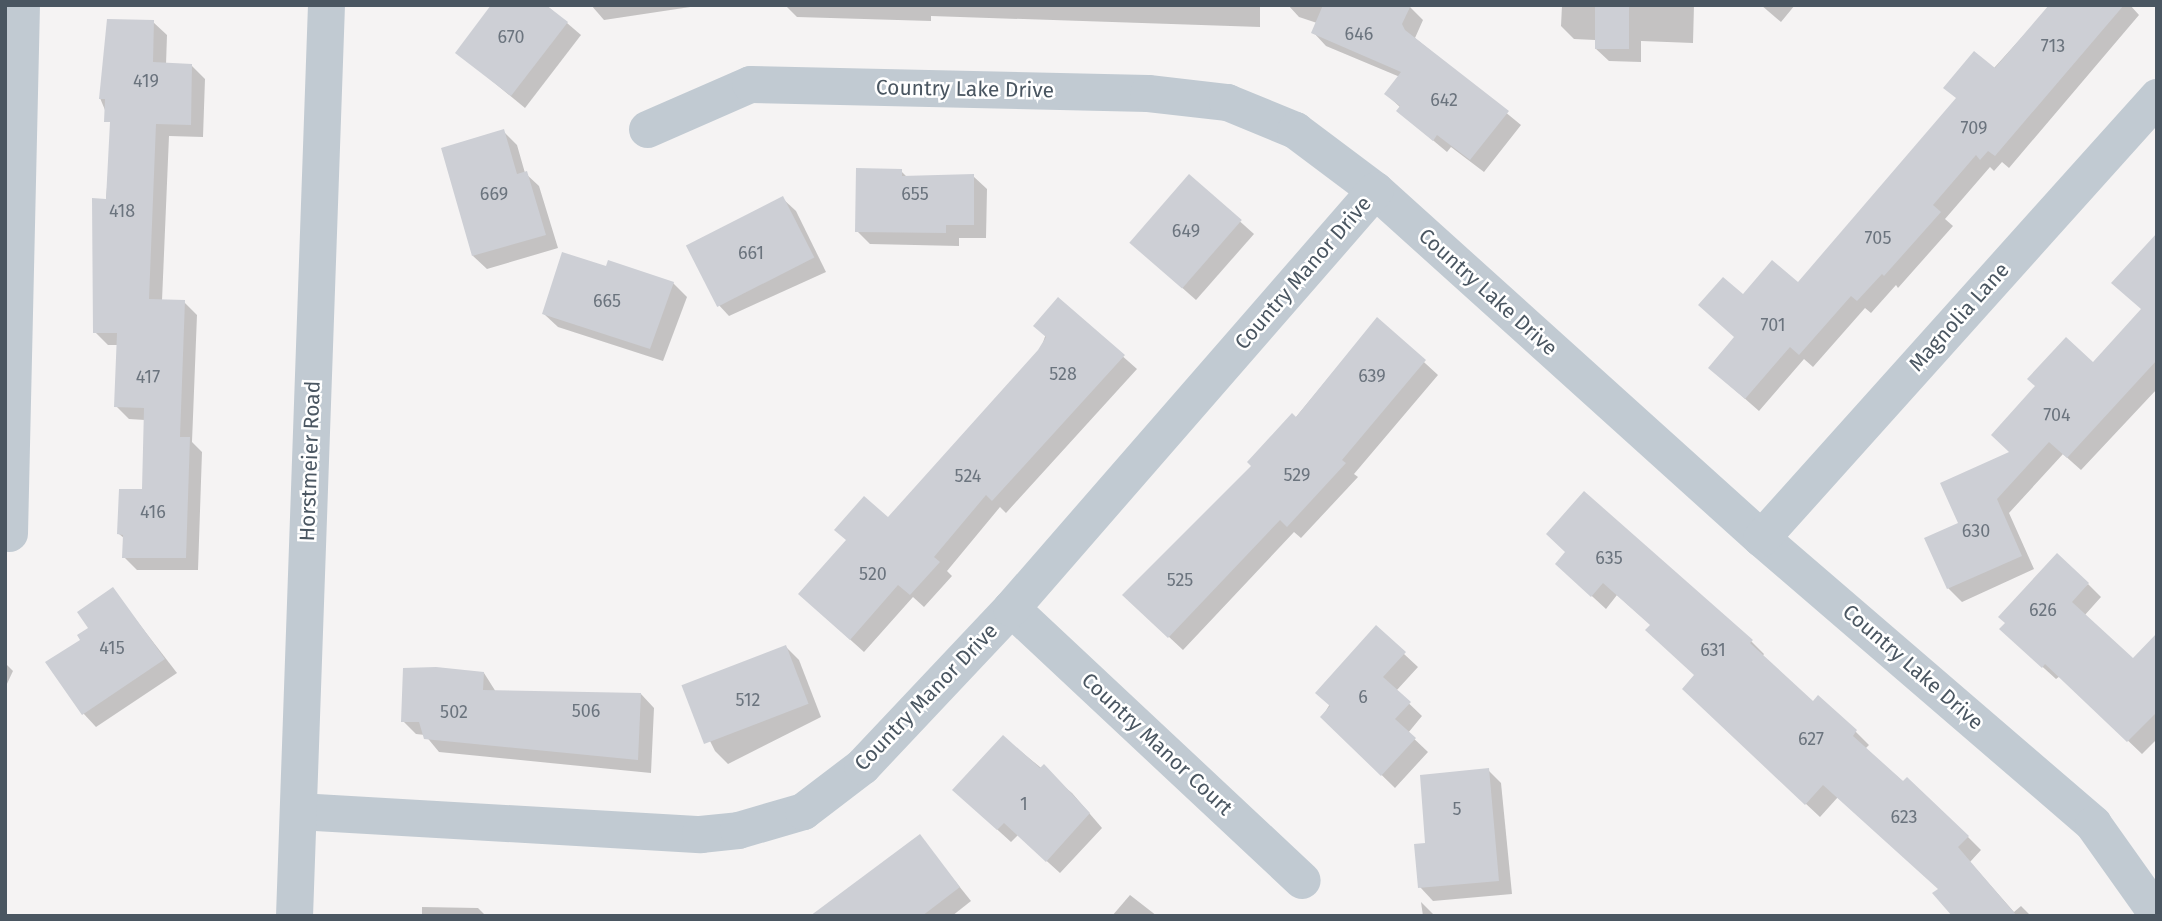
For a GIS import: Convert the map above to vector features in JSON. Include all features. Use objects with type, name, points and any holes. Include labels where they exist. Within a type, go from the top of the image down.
[{"type":"street","points":[[9,533],[22,5]]},
{"type":"street","name":"Horstmeier Road","points":[[294,916],[326,5]]},
{"type":"street","name":"Country Lake Drive","points":[[646,129],[750,84],[1148,93],[1227,102],[1295,130],[1375,190],[1761,538],[2093,824],[2157,914]]},
{"type":"street","name":"Magnolia Lane","points":[[1761,538],[2157,97]]},
{"type":"street","name":"Country Manor Drive","points":[[298,811],[700,834],[738,830],[803,811],[862,766],[1011,608],[1375,190]]},
{"type":"street","name":"Country Manor Court","points":[[1011,608],[1302,880]]},
{"type":"building","points":[[491,5],[546,5],[568,22],[511,96],[455,53]]},
{"type":"building","points":[[1323,5],[1411,5],[1402,24],[1405,30],[1509,111],[1470,160],[1437,135],[1433,141],[1396,111],[1400,106],[1384,94],[1401,72],[1311,33]]},
{"type":"building","points":[[1595,5],[1629,5],[1629,49],[1595,49]]},
{"type":"building","points":[[2049,5],[2124,5],[1995,156],[1988,151],[1980,160],[1976,155],[1933,205],[1941,212],[1884,276],[1882,274],[1857,301],[1851,296],[1799,355],[1790,347],[1745,399],[1708,368],[1734,337],[1698,305],[1723,277],[1743,294],[1772,260],[1798,282],[1956,98],[1943,88],[1974,51],[1995,68]]},
{"type":"building","points":[[107,19],[154,20],[153,62],[192,64],[191,125],[156,124],[149,299],[185,300],[180,437],[190,437],[186,558],[122,558],[123,535],[117,534],[119,489],[142,489],[144,408],[114,407],[117,333],[93,333],[92,198],[106,199],[110,122],[104,122],[105,99],[99,99]]},
{"type":"building","points":[[504,129],[517,174],[527,171],[546,235],[472,256],[441,148]]},
{"type":"building","points":[[856,168],[902,169],[902,176],[974,174],[974,225],[946,225],[946,233],[855,232]]},
{"type":"building","points":[[1189,174],[1242,220],[1182,289],[1129,243]]},
{"type":"building","points":[[783,196],[814,257],[717,307],[686,245]]},
{"type":"building","points":[[2157,233],[2157,360],[2067,458],[2049,442],[1997,499],[2022,556],[1947,589],[1924,538],[1958,523],[1940,483],[2009,452],[1991,435],[2035,386],[2027,379],[2066,337],[2093,362],[2141,309],[2111,283]]},
{"type":"building","points":[[562,252],[606,266],[608,260],[674,282],[650,349],[542,314]]},
{"type":"building","points":[[1058,297],[1125,355],[992,501],[986,495],[934,557],[940,562],[910,595],[898,585],[850,640],[798,594],[846,540],[834,530],[864,496],[888,517],[1038,350],[1046,337],[1033,326]]},
{"type":"building","points":[[1377,317],[1426,360],[1342,460],[1346,463],[1287,527],[1280,520],[1168,638],[1122,595],[1251,466],[1247,462],[1292,413],[1296,417]]},
{"type":"building","points":[[1584,491],[1753,640],[1750,643],[1813,701],[1818,695],[1857,730],[1853,736],[1903,781],[1907,777],[1969,836],[1958,847],[2017,916],[1952,916],[1932,893],[1938,889],[1823,785],[1805,805],[1682,689],[1694,675],[1645,630],[1650,625],[1603,583],[1591,597],[1555,564],[1565,552],[1546,534]]},
{"type":"building","points":[[2057,553],[2089,583],[2072,602],[2133,658],[2157,633],[2157,712],[2127,742],[2045,664],[2042,668],[1999,629],[2005,623],[1998,617]]},
{"type":"building","points":[[113,587],[165,659],[82,715],[45,662],[80,640],[77,635],[88,628],[77,612]]},
{"type":"building","points":[[1376,625],[1406,652],[1383,677],[1411,702],[1395,719],[1416,738],[1381,776],[1320,717],[1330,706],[1315,693]]},
{"type":"building","points":[[786,645],[809,704],[704,744],[681,685]]},
{"type":"building","points":[[436,667],[484,672],[483,690],[641,693],[638,760],[424,739],[419,722],[401,722],[403,668]]},
{"type":"building","points":[[1003,735],[1040,768],[1044,764],[1090,813],[1046,862],[1004,823],[997,830],[952,790]]},
{"type":"building","points":[[1489,768],[1499,881],[1418,888],[1414,844],[1425,843],[1420,775]]},
{"type":"building","points":[[920,834],[960,887],[922,916],[810,916]]}]
